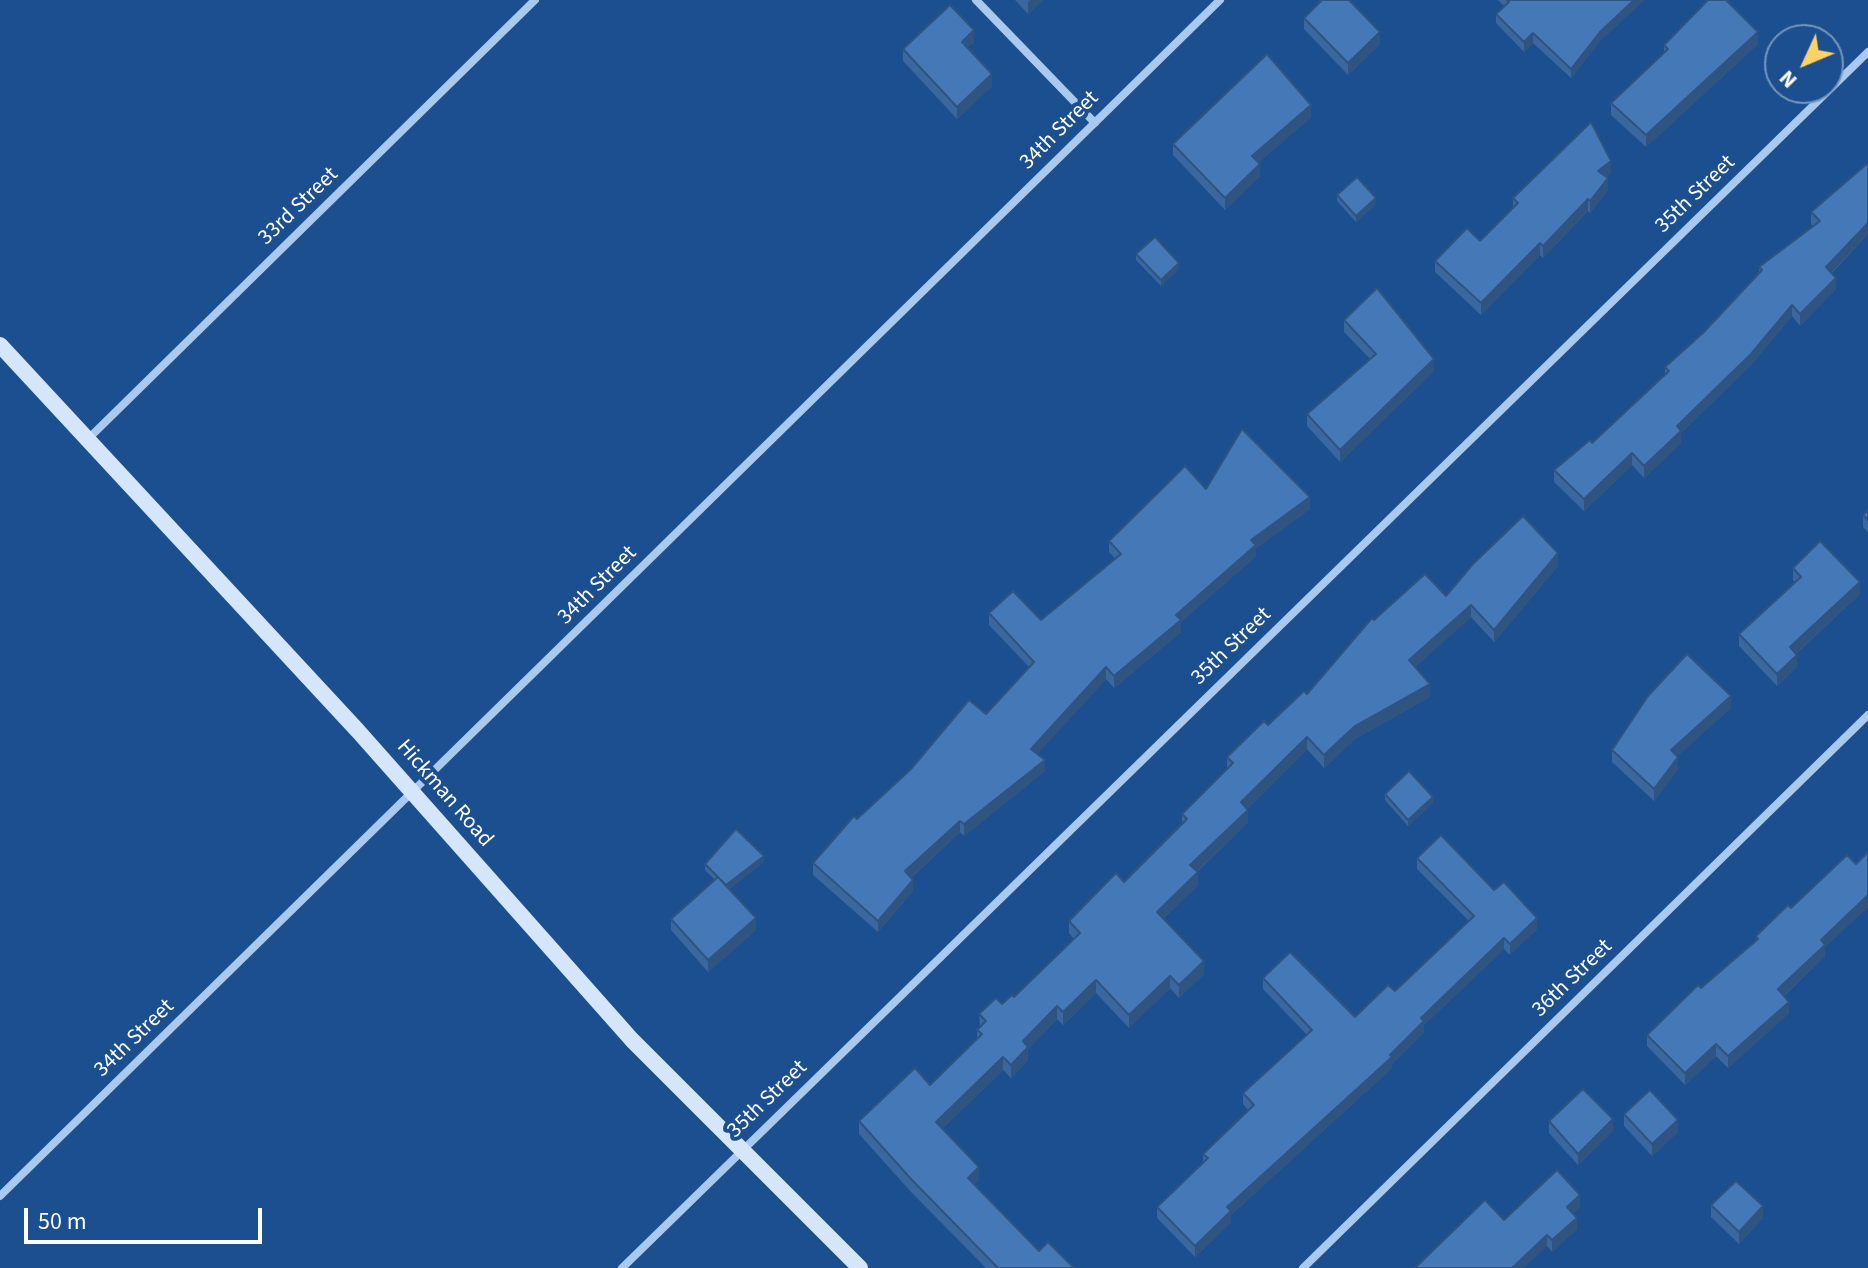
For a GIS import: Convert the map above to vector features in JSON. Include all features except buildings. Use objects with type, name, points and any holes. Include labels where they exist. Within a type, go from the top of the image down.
[{"type":"main road","name":"Hickman Road","points":[[0,345],[413,793],[632,1040],[860,1268]]},
{"type":"street","name":"33rd Street","points":[[88,439],[535,0]]},
{"type":"street","points":[[976,0],[1095,123]]},
{"type":"street","name":"34th Street","points":[[0,1196],[1220,0]]},
{"type":"street","name":"35th Street","points":[[622,1268],[1868,52]]},
{"type":"street","name":"36th Street","points":[[1303,1268],[1868,715]]}]
